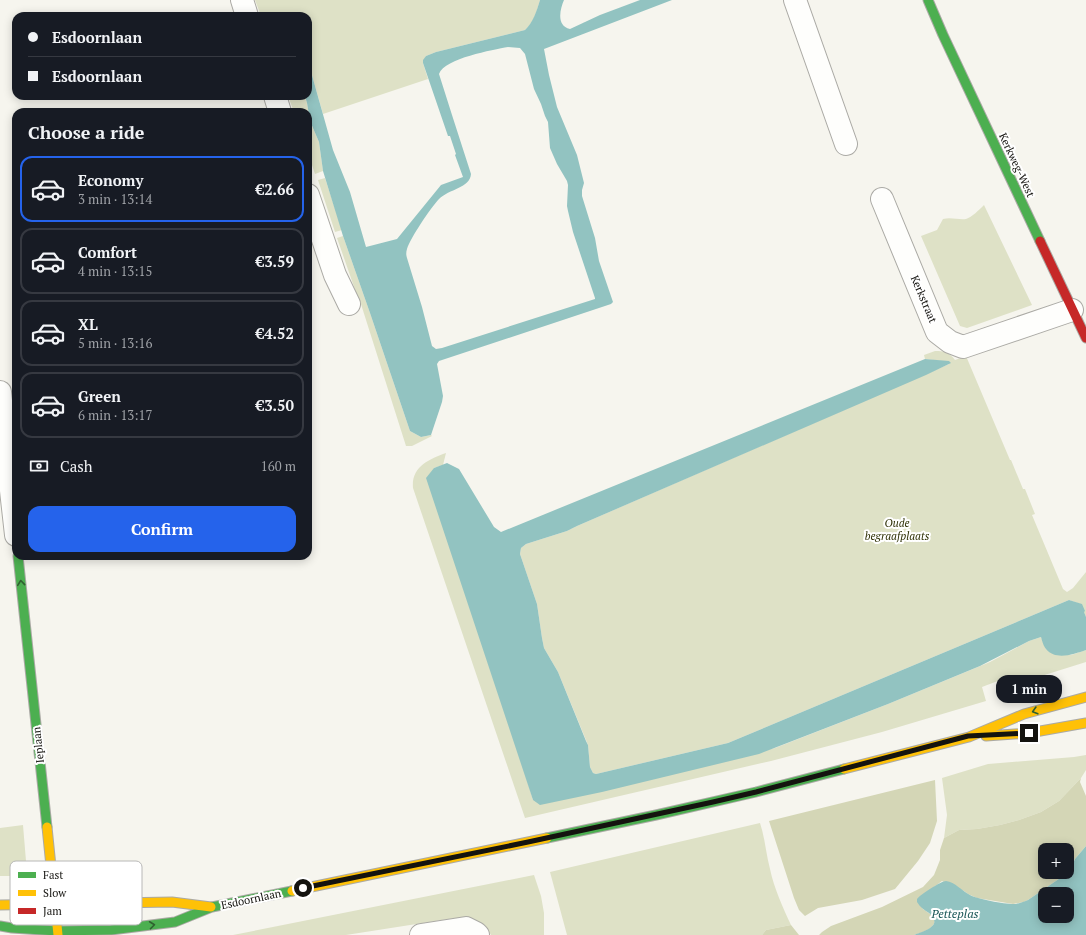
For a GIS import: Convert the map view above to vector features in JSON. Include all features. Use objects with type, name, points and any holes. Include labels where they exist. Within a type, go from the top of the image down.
[{"type":"main road","name":"Kerkweg-West","points":[[928,0],[943,35],[1086,338]]},
{"type":"main road","name":"Ieplaan","points":[[18,560],[51,861]]},
{"type":"main road","name":"Esdoornlaan","points":[[0,926],[58,933],[112,930],[175,922],[212,907],[656,815],[756,792],[968,736],[1024,714],[1086,696]]},
{"type":"main road","name":"Esdoornlaan","points":[[968,736],[1029,733],[1086,724]]},
{"type":"main road","name":"Esdoornlaan","points":[[142,902],[172,902],[212,907]]},
{"type":"main road","name":"Esdoornlaan","points":[[0,905],[10,905]]},
{"type":"street","points":[[242,0],[246,12]]},
{"type":"street","points":[[795,0],[846,144]]},
{"type":"street","name":"Kerkstraat","points":[[882,199],[937,332],[950,342],[963,347],[1072,310]]},
{"type":"street","points":[[312,207],[335,275],[349,304]]},
{"type":"street","points":[[0,392],[12,500]]},
{"type":"street","points":[[421,935],[466,928],[477,934]]},
{"type":"green space","points":[[255,0],[540,0],[533,20],[525,30],[436,52],[426,56],[423,63],[428,79],[323,114],[312,75],[312,12],[260,12]]},
{"type":"green space","points":[[290,100],[306,100],[308,108],[292,108]]},
{"type":"green space","points":[[312,126],[319,142],[323,171],[315,174],[312,165]]},
{"type":"green space","points":[[325,178],[342,230],[335,232],[318,180]]},
{"type":"green space","points":[[984,205],[1032,305],[967,328],[960,326],[921,236],[937,230],[943,219],[966,219]]},
{"type":"green space","points":[[343,236],[410,431],[421,437],[432,436],[412,446],[406,446],[360,301],[337,238]]},
{"type":"green space","name":"Oude begraafplaats","points":[[935,351],[946,352],[955,360],[966,356],[1010,460],[1023,489],[1025,489],[1035,514],[1032,515],[1063,589],[1067,592],[1073,588],[1086,572],[1086,617],[1080,604],[1069,600],[728,743],[596,774],[593,773],[590,767],[588,745],[558,672],[544,648],[537,604],[520,554],[521,548],[526,544],[567,531],[949,364],[950,362],[925,359],[924,355]]},
{"type":"green space","points":[[446,453],[443,465],[434,468],[533,800],[775,748],[990,662],[1029,641],[1041,637],[1046,649],[1071,655],[1086,650],[1086,662],[1006,687],[1003,679],[982,687],[986,701],[882,732],[771,761],[525,818],[413,488],[413,481],[418,469],[433,458]]},
{"type":"green space","points":[[1086,755],[1086,770],[1081,778],[1059,801],[1041,812],[1000,825],[959,830],[944,838],[947,815],[942,778],[988,764]]},
{"type":"green space","points":[[1081,778],[1080,782],[1086,796],[1086,846],[1074,861],[1074,843],[1038,843],[1038,879],[1059,879],[1047,887],[1038,887],[1038,893],[1028,900],[1013,904],[977,898],[942,881],[917,900],[923,909],[930,914],[935,921],[930,929],[924,932],[914,935],[819,935],[831,926],[882,907],[923,887],[934,875],[940,860],[940,850],[944,838],[959,830],[1000,825],[1041,812],[1059,801]]},
{"type":"green space","points":[[935,780],[937,821],[930,843],[918,861],[895,889],[862,900],[818,908],[805,916],[799,910],[769,821]]},
{"type":"green space","points":[[760,823],[774,883],[791,925],[766,930],[762,935],[567,935],[550,872]]},
{"type":"green space","points":[[23,825],[26,861],[10,861],[10,876],[0,876],[0,828]]},
{"type":"green space","points":[[534,875],[541,896],[544,913],[544,935],[491,935],[488,930],[462,918],[455,918],[346,935],[233,935]]},
{"type":"green space","points":[[791,925],[799,935],[762,935],[766,930]]},
{"type":"water","points":[[540,0],[564,0],[560,17],[563,24],[570,29],[600,15],[640,0],[672,0],[544,49],[557,107],[577,155],[584,183],[582,196],[595,238],[599,261],[613,302],[611,304],[439,361],[437,364],[443,396],[442,402],[431,435],[421,437],[410,431],[343,236],[323,171],[319,142],[312,126],[312,108],[308,108],[306,100],[312,100],[312,75],[333,150],[350,192],[366,247],[397,239],[441,185],[463,177],[423,60],[426,56],[436,52],[525,30],[536,12]],"holes":[[[508,47],[520,48],[525,54],[534,89],[548,122],[550,148],[567,181],[568,211],[573,232],[595,299],[436,349],[432,346],[406,251],[426,216],[439,199],[467,182],[470,179],[471,174],[439,74],[443,68],[450,63],[481,53]]]},
{"type":"water","points":[[925,359],[949,361],[951,363],[567,531],[526,544],[521,548],[520,554],[537,604],[544,648],[558,672],[588,745],[590,767],[593,773],[596,774],[728,743],[1069,600],[1082,604],[1085,611],[1086,650],[1065,656],[1055,655],[1050,653],[1045,648],[1041,637],[1029,641],[980,666],[888,704],[759,754],[602,792],[540,805],[533,800],[426,478],[434,468],[447,463],[459,469],[494,527],[501,532]]},
{"type":"water","name":"Petteplas","points":[[1086,846],[1086,935],[914,935],[927,930],[933,925],[934,921],[929,913],[918,904],[917,899],[940,883],[946,881],[970,895],[1004,903],[1017,904],[1028,900],[1038,893],[1038,923],[1074,923],[1074,887],[1047,887],[1059,879],[1074,879],[1074,861]]},
{"type":"traffic: fast","points":[[928,0],[1040,241]]},
{"type":"traffic: fast","points":[[18,560],[47,827]]},
{"type":"traffic: fast","points":[[547,838],[756,792],[844,769]]},
{"type":"traffic: fast","points":[[0,926],[57,931],[111,930],[175,922],[212,907],[292,891]]},
{"type":"traffic: slow","points":[[844,769],[969,737],[1024,714],[1086,697]]},
{"type":"traffic: slow","points":[[986,736],[1029,733],[1086,723]]},
{"type":"traffic: slow","points":[[47,827],[50,861]]},
{"type":"traffic: slow","points":[[292,891],[547,838]]},
{"type":"traffic: slow","points":[[142,903],[172,902],[211,907]]},
{"type":"traffic: slow","points":[[0,905],[10,905]]},
{"type":"traffic: slow","points":[[57,925],[58,935]]},
{"type":"traffic: jam","points":[[1040,241],[1086,338]]},
{"type":"route","points":[[303,888],[713,802],[968,736],[1029,733]]}]
